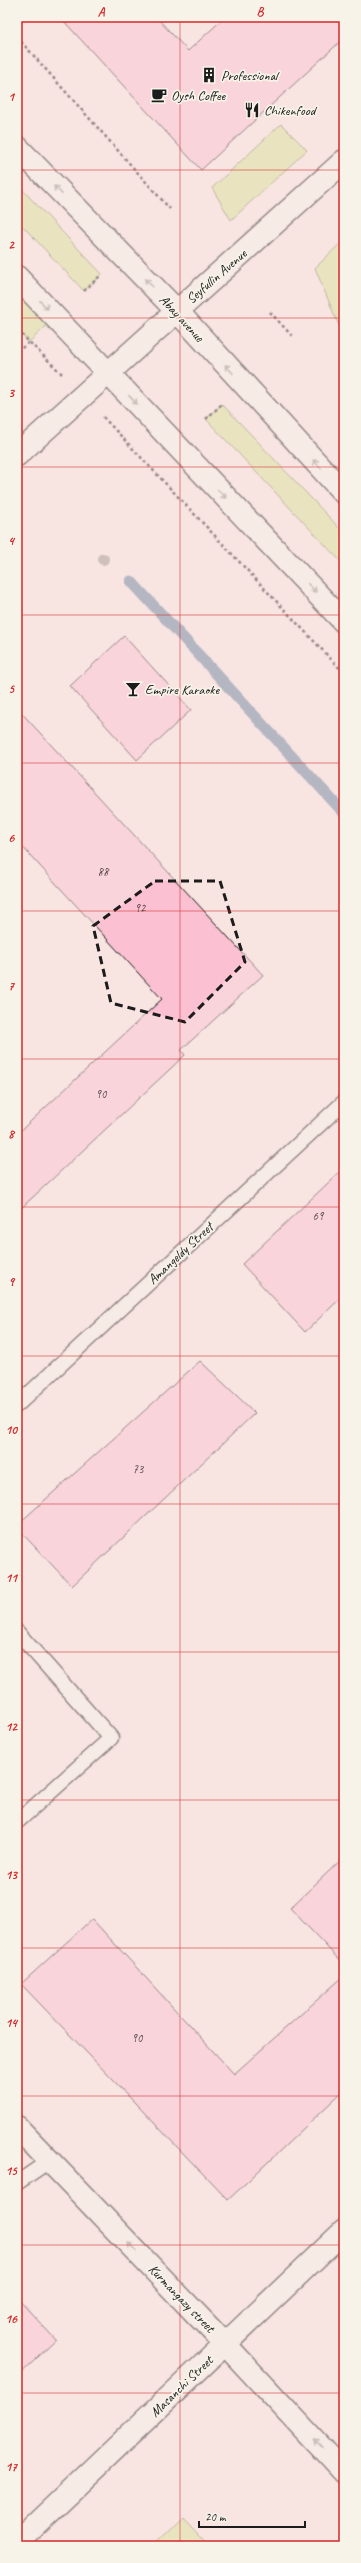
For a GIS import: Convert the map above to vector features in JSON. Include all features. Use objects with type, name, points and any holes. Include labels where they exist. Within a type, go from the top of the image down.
[{"type":"main road","name":"Abay avenue","points":[[17,147],[176,310],[344,493]]},
{"type":"main road","name":"Seyfullin Avenue","points":[[17,456],[176,310],[344,161]]},
{"type":"main road","points":[[17,277],[344,622]]},
{"type":"main road","name":"Kurmangazy street","points":[[17,2127],[226,2344],[344,2472]]},
{"type":"main road","name":"Masanchi Street","points":[[17,2542],[344,2231]]},
{"type":"lane","name":"Amangeldy Street","points":[[17,1405],[344,1102]]},
{"type":"lane","points":[[17,1632],[111,1738],[17,1822]]},
{"type":"lane","points":[[17,2183],[49,2161]]},
{"type":"path","points":[[17,37],[170,209]]},
{"type":"path","points":[[84,291],[102,274]]},
{"type":"path","points":[[270,312],[292,336]]},
{"type":"path","points":[[17,330],[83,395],[344,673]]},
{"type":"path","points":[[17,352],[29,342]]},
{"type":"path","points":[[206,419],[222,404]]},
{"type":"highlighted area","points":[[155,881],[220,881],[245,962],[185,1022],[111,1003],[93,926]]},
{"type":"green space","points":[[281,124],[307,150],[231,220],[212,188]]},
{"type":"green space","points":[[17,184],[102,274],[84,291],[17,220]]},
{"type":"green space","points":[[344,240],[344,321],[339,326],[315,268]]},
{"type":"green space","points":[[17,277],[55,318],[29,342],[17,330]]},
{"type":"green space","points":[[222,404],[344,533],[344,565],[206,419]]},
{"type":"green space","points":[[183,2517],[210,2546],[153,2546]]},
{"type":"building","name":"Professional","points":[[60,17],[156,17],[188,51],[225,17],[344,17],[344,38],[201,170]]},
{"type":"building","points":[[124,636],[191,710],[137,760],[70,686]]},
{"type":"building","points":[[17,708],[263,975],[181,1050],[185,1055],[17,1212],[17,1134],[162,999],[17,841]]},
{"type":"building","points":[[344,1168],[344,1295],[305,1332],[242,1264]]},
{"type":"building","points":[[200,1361],[255,1413],[72,1586],[17,1528],[17,1525]]},
{"type":"building","points":[[344,1857],[344,1965],[290,1908]]},
{"type":"building","points":[[92,1919],[234,2074],[344,1976],[344,2090],[228,2200],[21,1984]]},
{"type":"building","points":[[17,2298],[56,2340],[17,2377]]},
{"type":"waterway","points":[[131,581],[344,813]]},
{"type":"place","name":"Professional","points":[[209,75]]},
{"type":"place","name":"Oysh Coffee","points":[[159,95]]},
{"type":"place","name":"Chikenfood","points":[[252,110]]},
{"type":"place","name":"Empire Karaoke","points":[[133,689]]}]
